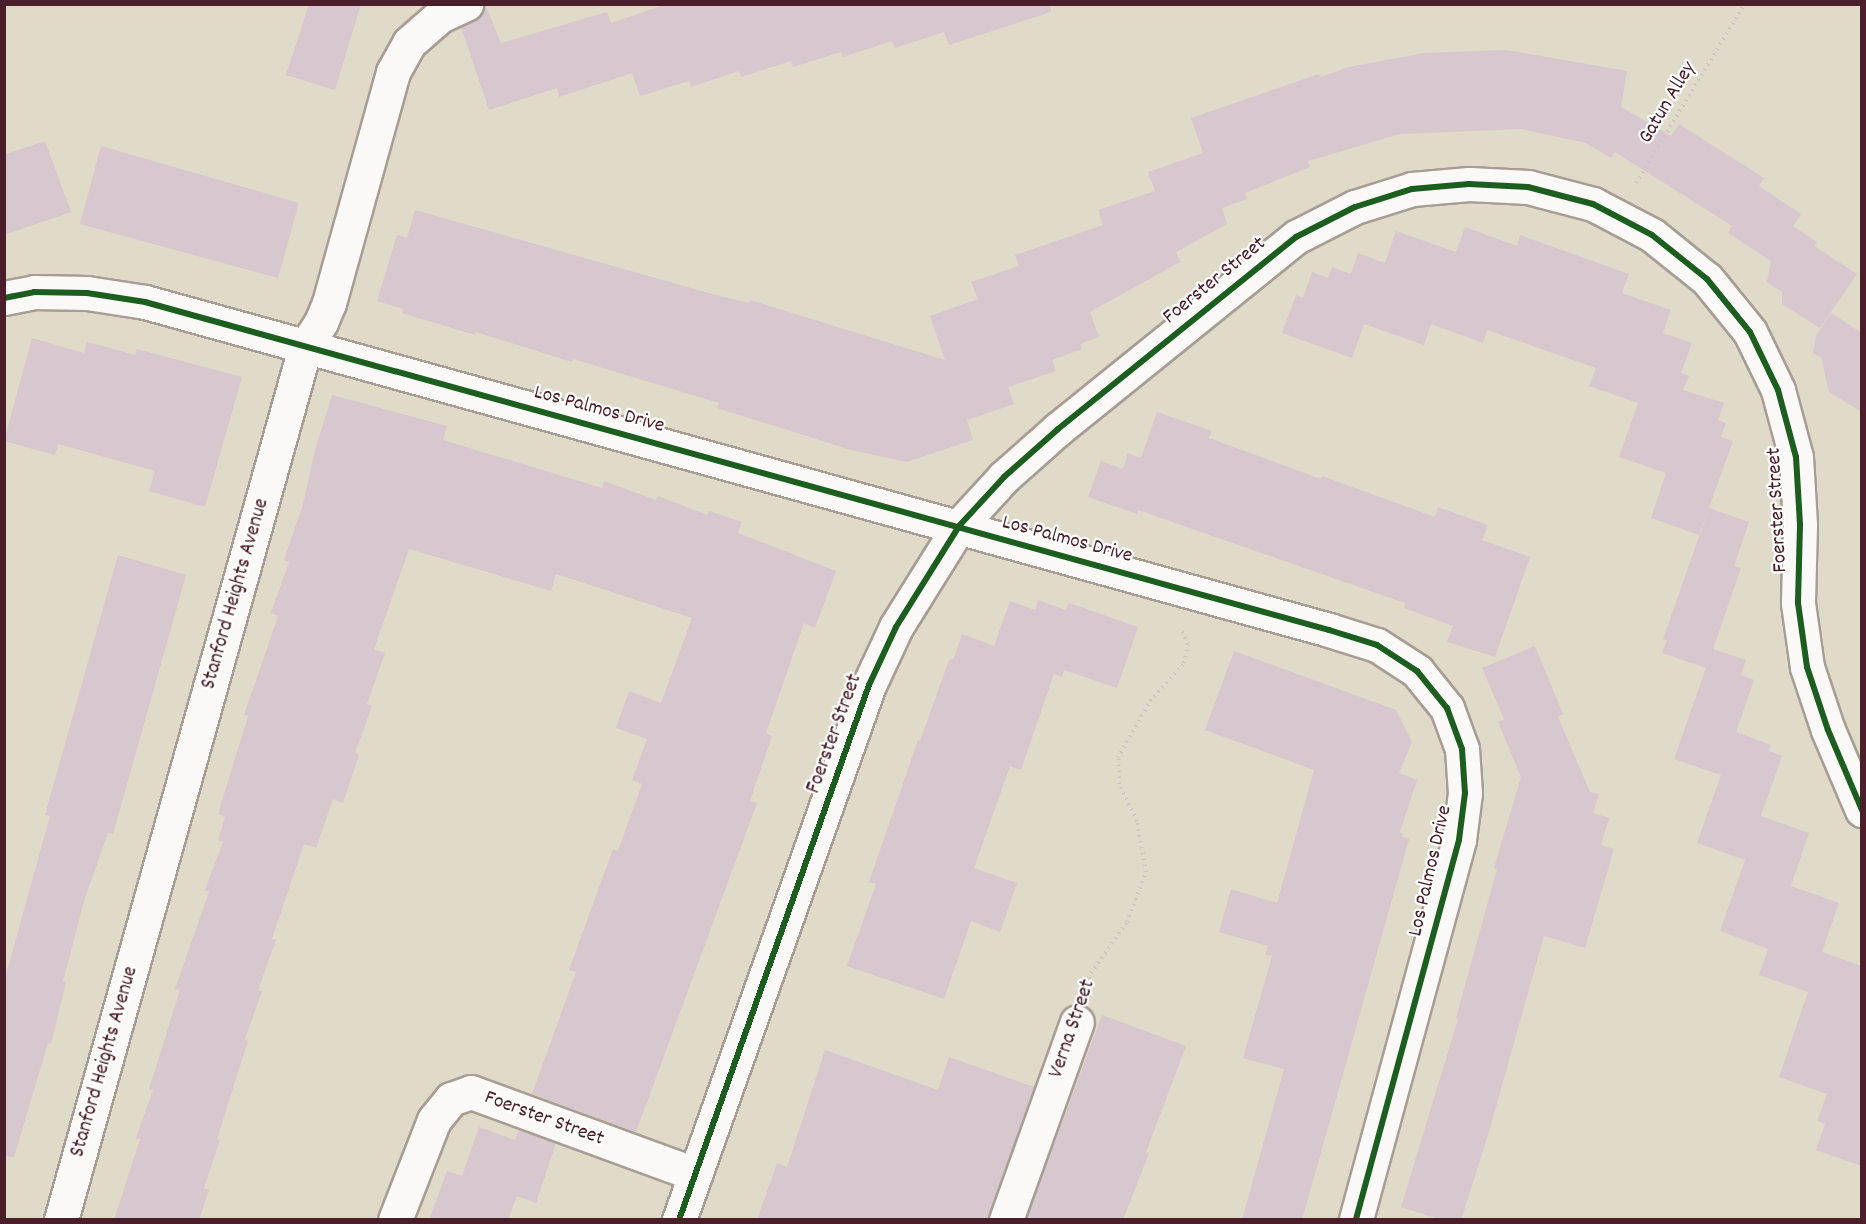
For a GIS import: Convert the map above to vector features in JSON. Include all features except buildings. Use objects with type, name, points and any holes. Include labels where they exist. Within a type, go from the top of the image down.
[{"type":"street","name":"Stanford Heights Avenue","points":[[61,1220],[305,346],[321,322],[329,303],[393,72],[409,43],[440,16],[465,4]]},
{"type":"street","name":"Foerster Street","points":[[679,1220],[869,685],[896,627],[959,526],[1028,454],[1296,237],[1355,207],[1412,189],[1469,184],[1528,187],[1593,204],[1652,235],[1707,279],[1750,332],[1779,390],[1796,457],[1800,525],[1798,603],[1807,667],[1828,729],[1862,810]]},
{"type":"street","name":"Los Palmos Drive","points":[[4,298],[34,291],[87,293],[145,302],[1179,587],[1377,645],[1417,671],[1447,708],[1462,749],[1465,793],[1459,840],[1356,1220]]},
{"type":"street","name":"Verna Street","points":[[1006,1220],[1077,1022]]},
{"type":"street","name":"Foerster Street","points":[[395,1220],[434,1120],[451,1099],[471,1092],[695,1174]]},
{"type":"cycle path","points":[[679,1220],[869,685],[896,627],[959,526],[1004,477],[1058,429],[1296,237],[1355,207],[1412,189],[1469,184],[1528,187],[1593,204],[1652,235],[1707,279],[1750,332],[1778,390],[1796,457],[1800,525],[1798,603],[1807,667],[1828,730],[1862,810]]},
{"type":"cycle path","points":[[4,298],[34,292],[87,293],[145,302],[1329,630],[1377,645],[1417,671],[1447,708],[1462,749],[1465,793],[1459,840],[1356,1220]]}]
